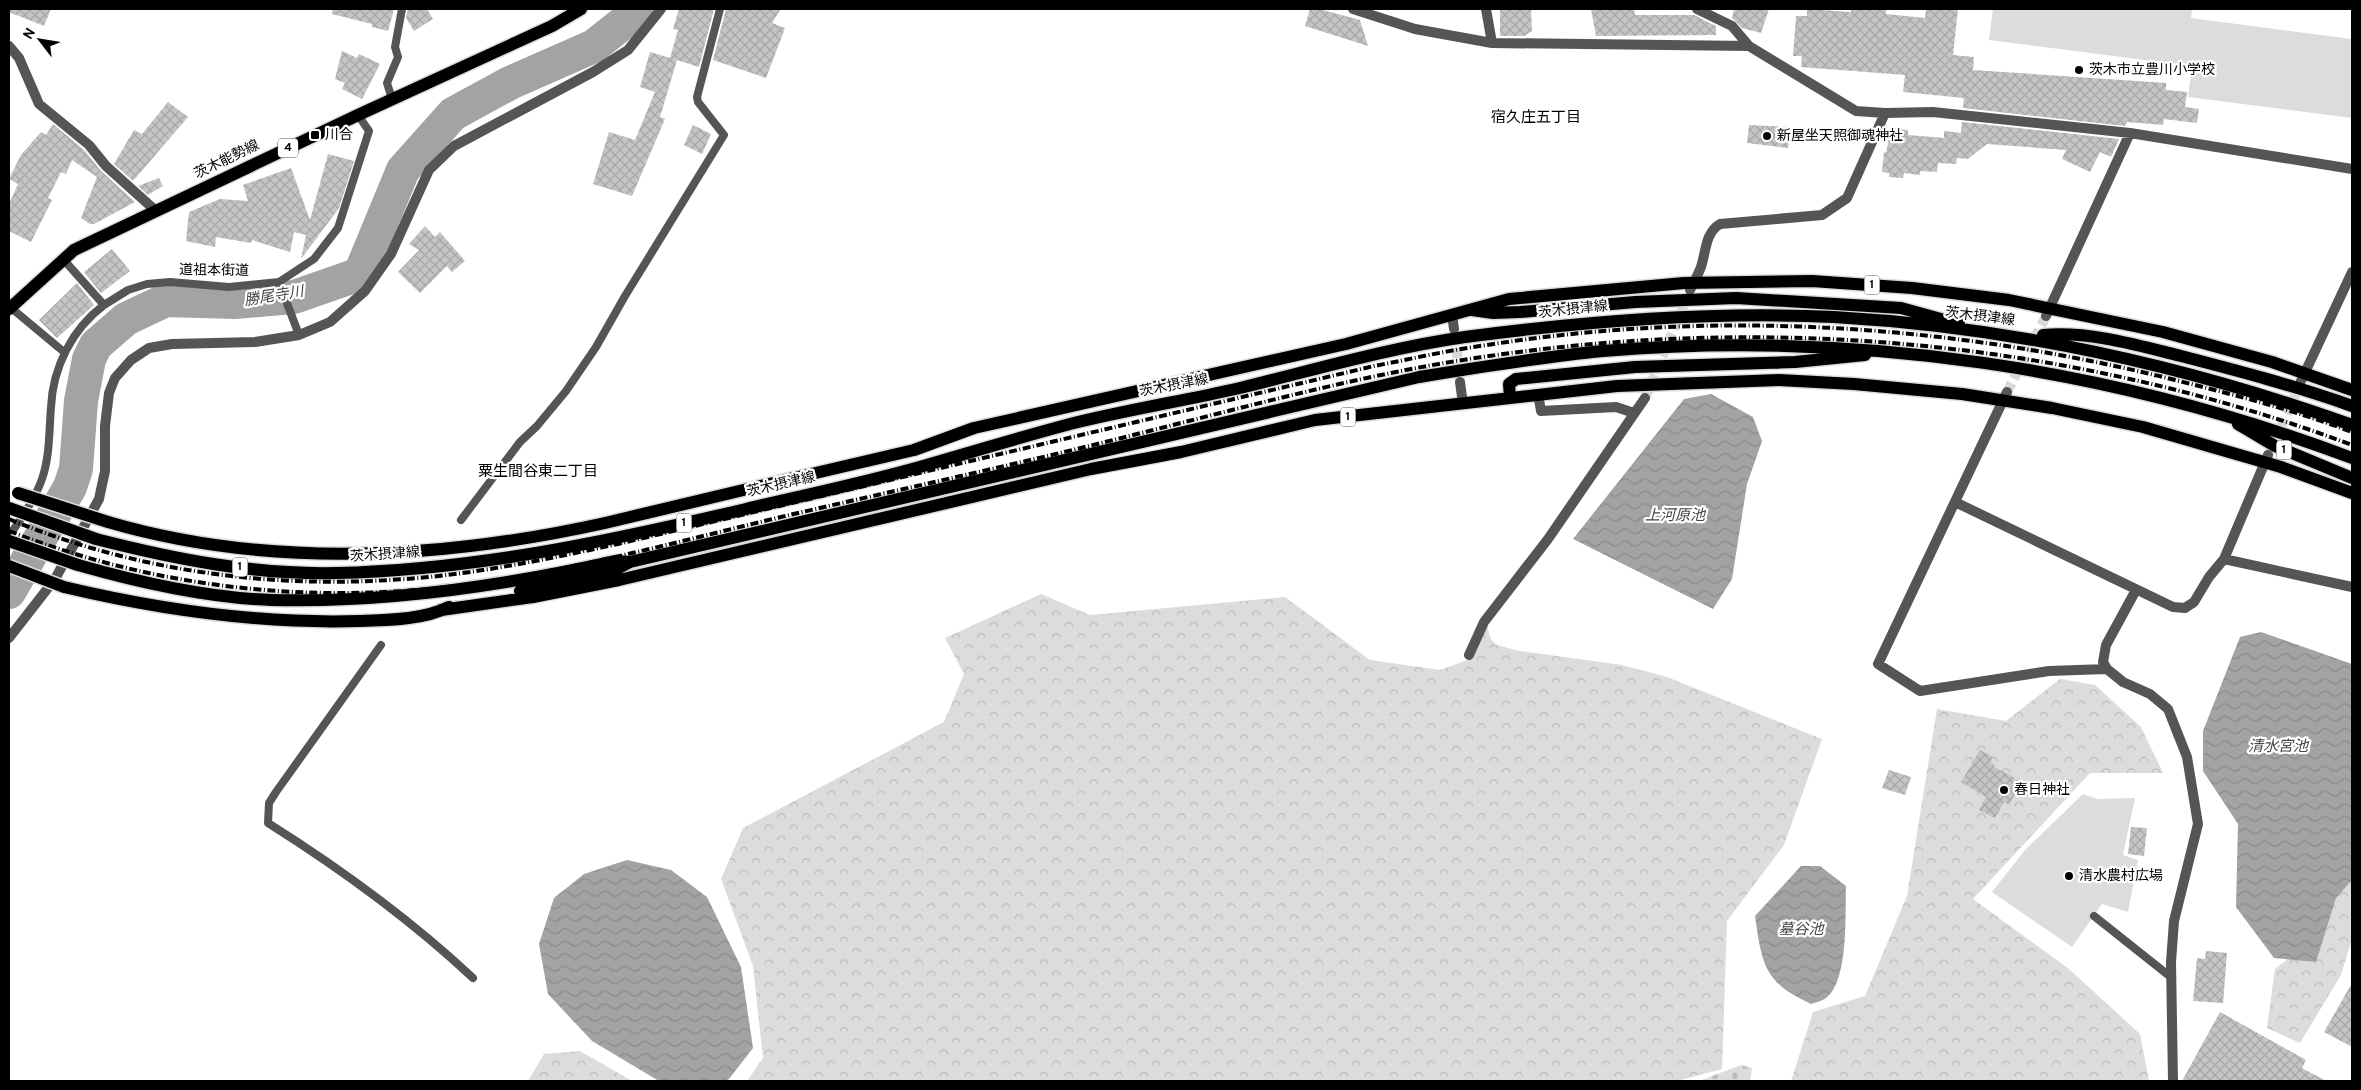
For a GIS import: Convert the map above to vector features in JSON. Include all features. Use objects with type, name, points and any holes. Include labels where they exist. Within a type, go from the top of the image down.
[{"type":"main road","name":"茨木能勢線","points":[[10,308],[74,250],[392,99],[552,26],[581,9]]},
{"type":"main road","name":"1","points":[[13,491],[108,522],[191,542],[252,549],[324,553],[451,549],[604,523],[914,450],[974,428],[1346,344],[1467,310],[1534,295],[1692,286],[1812,282],[1912,288],[2163,332],[2303,377],[2352,390]]},
{"type":"main road","name":"1","points":[[1467,310],[1494,313],[1520,312],[1662,300],[1736,298],[1901,308],[1950,320],[1977,331]]},
{"type":"main road","name":"茨木摂津線","points":[[9,508],[96,540],[190,560],[276,571],[332,573],[496,560],[616,540],[882,476],[1070,424],[1231,390],[1386,351],[1463,338],[1609,321],[1723,316],[1836,318],[1977,331],[2020,337],[2114,355],[2188,373],[2298,406],[2352,425]]},
{"type":"main road","points":[[2020,337],[2066,335],[2109,340],[2312,391],[2352,406]]},
{"type":"main road","name":"1","points":[[9,541],[78,565],[169,587],[239,598],[281,600],[354,598],[454,590],[534,578],[615,561],[630,562],[1266,411],[1462,370],[1545,358],[1643,349],[1786,346],[1884,351],[1954,358],[2054,373],[2138,391],[2221,413],[2352,458]]},
{"type":"main road","name":"1","points":[[1510,398],[1509,384],[1516,379],[1635,367],[1813,361],[1884,351]]},
{"type":"main road","name":"1","points":[[441,610],[533,597],[619,580],[1091,469],[1181,452],[1315,420],[1617,386],[1779,380],[1864,384],[1962,394],[2005,396],[2266,459],[2352,493]]},
{"type":"main road","name":"1","points":[[2221,413],[2275,446],[2352,478]]},
{"type":"main road","name":"1","points":[[807,475],[861,469],[976,450]]},
{"type":"main road","points":[[9,566],[64,587],[194,612],[285,621],[395,620],[441,610],[454,604],[615,570],[630,562]]},
{"type":"street","points":[[9,638],[55,579],[99,499],[105,471],[105,426],[109,393],[113,383],[125,366],[143,351],[172,344],[256,342],[299,335],[330,322],[365,291],[391,254],[429,170],[454,146],[593,72],[628,50],[661,9]]},
{"type":"street","points":[[1354,9],[1365,11],[1415,29],[1492,43],[1749,46]]},
{"type":"street","points":[[1486,9],[1492,43]]},
{"type":"street","points":[[1697,9],[1732,26],[1749,46],[1856,111],[1885,113],[1933,112],[2130,134],[2352,170]]},
{"type":"street","points":[[9,46],[19,58],[39,104],[89,145],[106,166],[156,211]]},
{"type":"street","points":[[1692,286],[1700,270],[1709,236],[1714,228],[1720,224],[1822,215],[1847,198],[1885,113]]},
{"type":"street","points":[[2047,312],[2130,134]]},
{"type":"street","points":[[2303,377],[2352,272]]},
{"type":"street","points":[[1452,314],[1454,329]]},
{"type":"street","points":[[1460,382],[1462,404]]},
{"type":"street","points":[[1538,394],[1541,411],[1616,407],[1634,413]]},
{"type":"street","points":[[2005,396],[1878,664],[1920,691],[2049,671],[2107,669]]},
{"type":"street","points":[[1469,655],[1484,622],[1548,538],[1645,398]]},
{"type":"street","points":[[1955,502],[2136,590],[2173,607],[2185,608],[2194,602],[2209,577],[2224,558],[2266,459]]},
{"type":"street","points":[[2224,558],[2352,587]]},
{"type":"street","points":[[2136,590],[2104,651],[2104,662],[2107,669],[2123,682],[2150,694],[2162,702],[2168,709],[2187,757],[2198,824],[2174,921],[2172,978],[2174,1081]]},
{"type":"lane","points":[[392,99],[387,83],[398,57],[395,47],[402,9]]},
{"type":"lane","points":[[461,520],[520,442],[537,426],[566,391],[596,347],[624,296],[724,135],[698,102],[697,98],[720,9]]},
{"type":"lane","name":"道祖本街道","points":[[9,536],[42,480],[49,442],[52,394],[64,352],[83,325],[104,305],[128,290],[147,284],[170,282],[229,287],[279,282],[314,259],[338,228],[369,131],[358,115]]},
{"type":"lane","points":[[63,259],[104,305]]},
{"type":"lane","points":[[279,282],[299,335]]},
{"type":"lane","points":[[10,308],[64,352]]},
{"type":"lane","points":[[381,646],[269,803],[268,824],[336,866],[432,940],[472,978]]},
{"type":"lane","points":[[2094,916],[2172,978]]},
{"type":"green space","points":[[1993,9],[2192,9],[2191,18],[2352,39],[2352,118],[2188,97],[2192,66],[1989,40]]},
{"type":"green space","points":[[1041,594],[1090,615],[1285,597],[1370,660],[1440,670],[1470,659],[1487,625],[1490,638],[1495,644],[1514,650],[1622,665],[1667,677],[1822,739],[1784,845],[1727,921],[1722,1069],[1677,1081],[747,1081],[763,1058],[753,966],[721,879],[743,828],[944,722],[964,674],[945,638]]},
{"type":"green space","points":[[2060,679],[2095,685],[2141,727],[2163,773],[2090,773],[1973,899],[2069,969],[2140,1034],[2149,1081],[1791,1081],[1813,1012],[1865,996],[1907,896],[1937,709],[2006,721]]},
{"type":"green space","name":"清水農村広場","points":[[2083,794],[2097,799],[2135,798],[2123,855],[2138,860],[2128,912],[2102,904],[2072,947],[1992,892],[2025,850]]},
{"type":"green space","points":[[2352,864],[2352,939],[2341,975],[2300,1043],[2267,1028],[2275,969],[2304,946]]},
{"type":"green space","points":[[580,1051],[632,1081],[528,1081],[544,1054]]},
{"type":"green space","points":[[1741,1065],[1752,1068],[1750,1081],[1699,1081]]},
{"type":"water","name":"上河原池","points":[[1711,394],[1753,417],[1762,441],[1747,484],[1732,579],[1713,609],[1573,539],[1684,399]]},
{"type":"water","name":"清水宮池","points":[[2261,632],[2352,664],[2352,880],[2336,898],[2316,962],[2274,958],[2236,907],[2238,824],[2203,771],[2203,731],[2240,637]]},
{"type":"water","points":[[627,860],[671,870],[707,897],[741,967],[753,1048],[729,1079],[724,1081],[659,1081],[592,1041],[548,994],[539,944],[554,898],[584,874]]},
{"type":"water","name":"墓谷池","points":[[1801,866],[1820,866],[1846,886],[1844,946],[1839,977],[1826,998],[1811,1004],[1795,996],[1774,980],[1763,959],[1755,916]]},
{"type":"building","points":[[9,9],[51,9],[44,26],[9,12]]},
{"type":"building","points":[[333,9],[394,9],[388,31],[372,27],[372,24],[332,14]]},
{"type":"building","points":[[408,9],[427,9],[433,19],[414,31],[406,18]]},
{"type":"building","points":[[679,9],[714,9],[699,67],[677,60],[660,117],[665,119],[632,196],[593,184],[609,132],[635,140],[655,92],[640,87],[650,52],[670,58],[678,30],[673,29]]},
{"type":"building","points":[[726,9],[781,9],[772,23],[785,28],[766,78],[713,60]]},
{"type":"building","points":[[1310,9],[1319,9],[1360,20],[1368,46],[1305,26]]},
{"type":"building","points":[[1500,9],[1531,9],[1532,31],[1524,36],[1500,36]]},
{"type":"building","points":[[1591,9],[1634,9],[1635,15],[1694,15],[1716,26],[1716,35],[1596,36]]},
{"type":"building","points":[[1734,9],[1769,9],[1761,33],[1742,28],[1732,18]]},
{"type":"building","points":[[1807,9],[1851,12],[1851,9],[1886,9],[1886,14],[1925,18],[1926,9],[1958,9],[1953,55],[1974,57],[1973,70],[2166,83],[2166,90],[2187,92],[2185,107],[2199,109],[2197,123],[2164,119],[2163,125],[2127,122],[2125,126],[1963,108],[1964,98],[1903,92],[1905,75],[1801,67],[1802,56],[1793,56],[1796,16],[1807,16]]},
{"type":"building","points":[[342,51],[357,58],[359,54],[380,64],[362,99],[342,89],[345,83],[335,79]]},
{"type":"building","points":[[168,102],[188,117],[133,181],[114,164],[134,130],[142,134]]},
{"type":"building","points":[[1962,122],[2119,139],[2111,157],[2100,152],[2090,172],[2062,159],[2066,150],[1987,144],[1968,159],[1957,158],[1956,164],[1938,163],[1937,172],[1920,171],[1920,175],[1904,173],[1903,178],[1889,177],[1889,173],[1882,172],[1884,152],[1886,153],[1891,128],[1908,130],[1908,135],[1944,138],[1944,131],[1961,133]]},
{"type":"building","points":[[53,124],[84,150],[101,171],[135,202],[94,224],[90,224],[81,218],[97,177],[72,160],[66,174],[61,172],[48,198],[52,200],[31,242],[9,231],[9,204],[18,184],[9,179],[21,155],[41,132],[46,135]]},
{"type":"building","points":[[693,125],[711,134],[702,154],[684,145]]},
{"type":"building","points":[[1749,125],[1791,127],[1788,148],[1747,143]]},
{"type":"building","points":[[328,154],[354,161],[339,208],[301,259],[306,235],[294,232],[290,252],[252,240],[251,243],[216,237],[215,247],[186,241],[189,212],[220,199],[248,201],[243,185],[291,168],[310,220]]},
{"type":"building","points":[[159,178],[163,186],[148,195],[138,186]]},
{"type":"building","points":[[425,226],[435,237],[440,232],[465,261],[452,272],[447,266],[420,293],[398,272],[419,250],[409,244]]},
{"type":"building","points":[[112,249],[130,271],[101,293],[84,272]]},
{"type":"building","points":[[77,283],[94,305],[57,338],[39,320]]},
{"type":"building","points":[[1980,750],[1993,757],[1990,762],[1995,765],[1994,767],[2015,778],[2014,781],[2020,785],[2009,805],[2004,802],[1995,818],[1979,810],[1986,797],[1961,782]]},
{"type":"building","points":[[1889,770],[1911,777],[1905,795],[1882,788]]},
{"type":"building","points":[[2131,827],[2147,828],[2144,856],[2128,854]]},
{"type":"building","points":[[2206,951],[2227,953],[2223,1003],[2193,1001],[2197,958],[2205,959]]},
{"type":"building","points":[[2352,983],[2352,1047],[2324,1032]]},
{"type":"building","points":[[2220,1012],[2306,1060],[2302,1068],[2326,1081],[2182,1081]]},
{"type":"waterway","name":"勝尾寺川","points":[[9,592],[70,487],[76,469],[81,401],[89,359],[96,345],[126,319],[166,300],[235,302],[294,297],[360,274],[403,170],[453,114],[510,83],[594,46],[623,23],[636,9]]},
{"type":"tunnel","points":[[1645,398],[1688,295]]},
{"type":"tunnel","points":[[2007,392],[2046,316]]},
{"type":"tunnel","points":[[1455,333],[1460,382]]},
{"type":"tunnel","points":[[2268,455],[2301,383]]},
{"type":"railway","points":[[9,519],[101,551],[196,571],[293,581],[342,582],[448,575],[618,544],[1374,366],[1487,345],[1573,334],[1660,327],[1746,325],[1833,328],[1919,335],[2005,346],[2091,361],[2175,380],[2242,397],[2352,432]]},
{"type":"railway","points":[[9,531],[54,547],[147,573],[241,588],[337,593],[437,588],[541,573],[593,562],[1061,453],[1360,379],[1489,356],[1598,344],[1708,338],[1817,339],[1926,346],[2035,361],[2142,382],[2248,410],[2352,445]]},
{"type":"place","name":"茨木市立豊川小学校","points":[[2079,70]]},
{"type":"place","name":"川合","points":[[315,135]]},
{"type":"place","name":"新屋坐天照御魂神社","points":[[1767,136]]},
{"type":"place","name":"春日神社","points":[[2004,790]]},
{"type":"place","name":"清水農村広場","points":[[2069,876]]},
{"type":"district","name":"宿久庄五丁目","points":[[1536,118]]},
{"type":"district","name":"粟生間谷東二丁目","points":[[538,472]]}]
